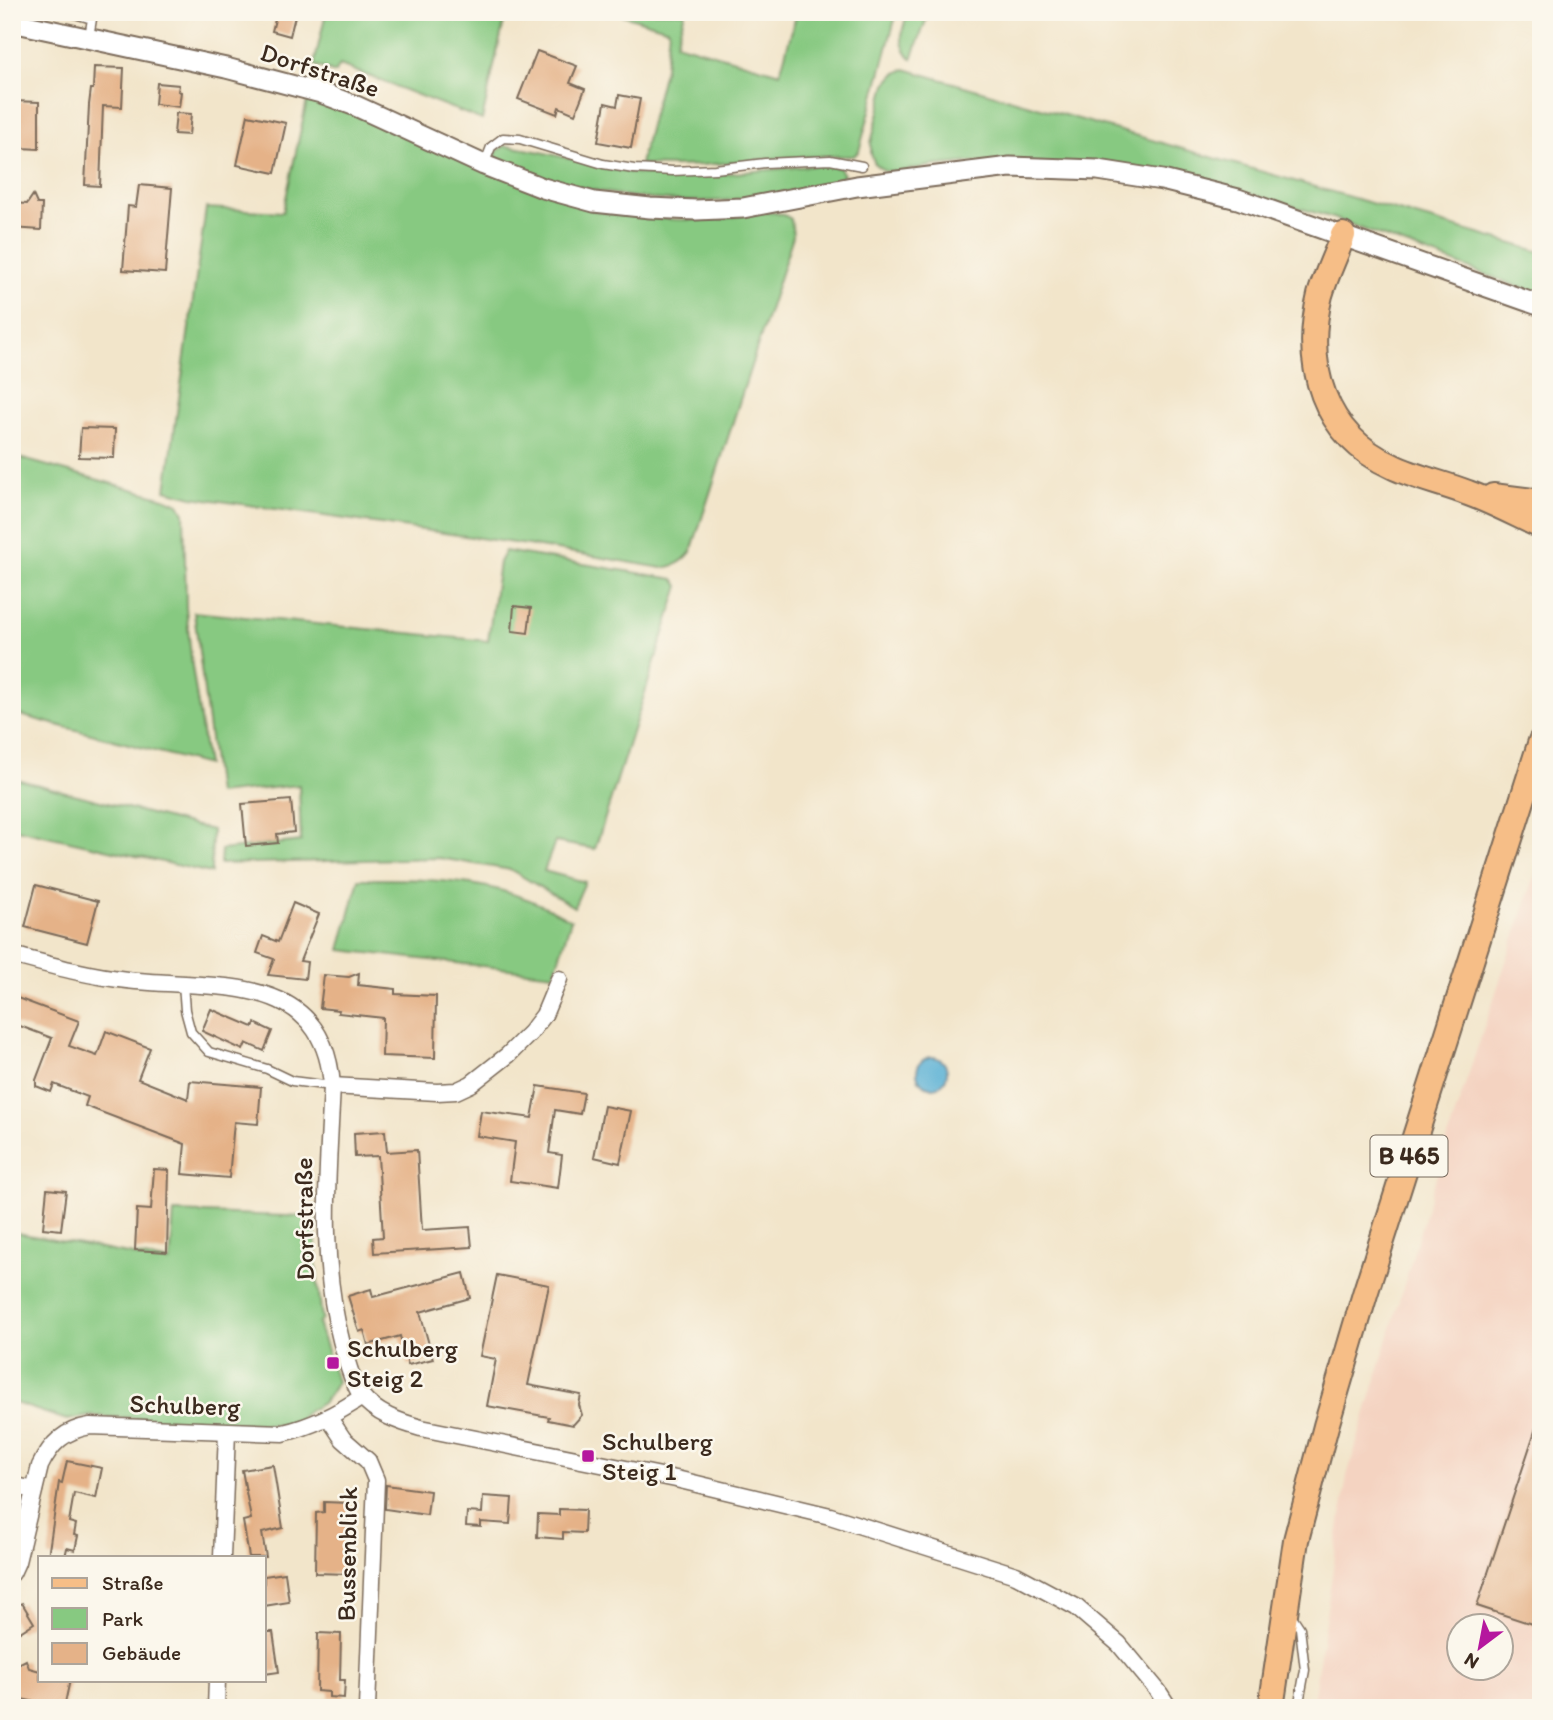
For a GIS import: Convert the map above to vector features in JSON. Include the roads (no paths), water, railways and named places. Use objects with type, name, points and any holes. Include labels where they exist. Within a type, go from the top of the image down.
[{"type":"main road","points":[[1342,235],[1321,295],[1314,339],[1319,386],[1338,422],[1368,453],[1391,466],[1469,493],[1541,526]]},
{"type":"main road","points":[[1469,493],[1541,502]]},
{"type":"main road","name":"B 465","points":[[1271,1708],[1284,1606],[1296,1540],[1326,1426],[1365,1294],[1541,741]]},
{"type":"street","name":"Dorfstraße","points":[[12,22],[226,68],[321,93],[444,145],[484,165],[543,188],[594,202],[696,210],[743,208],[857,186],[1010,167],[1098,170],[1162,180],[1238,199],[1541,306]]},
{"type":"street","name":"Dorfstraße","points":[[12,955],[69,970],[123,980],[241,988],[262,992],[280,999],[315,1027],[331,1062],[326,1233],[328,1276],[344,1353],[362,1397]]},
{"type":"street","points":[[332,1086],[456,1091],[471,1084],[508,1055],[530,1033],[544,1015],[559,979]]},
{"type":"street","points":[[362,1397],[393,1420],[421,1428],[676,1479],[830,1516],[1016,1575],[1076,1607],[1119,1644],[1169,1708]]},
{"type":"street","name":"Schulberg","points":[[12,1573],[40,1466],[47,1452],[63,1434],[90,1426],[283,1433],[330,1418],[362,1397]]},
{"type":"street","name":"Bussenblick","points":[[330,1418],[343,1439],[368,1461],[376,1480],[367,1708]]},
{"type":"street","points":[[222,1556],[227,1432]]},
{"type":"street","points":[[12,1485],[34,1490]]},
{"type":"street","points":[[216,1708],[217,1682]]},
{"type":"lane","points":[[68,12],[92,19],[89,40]]},
{"type":"lane","points":[[484,165],[491,147],[503,138],[520,139],[603,164],[634,169],[673,171],[830,160],[862,166]]},
{"type":"lane","points":[[183,984],[185,1010],[191,1032],[209,1052],[267,1069],[292,1081],[332,1086]]},
{"type":"lane","points":[[1284,1606],[1300,1628],[1304,1670],[1298,1708]]},
{"type":"water","points":[[932,1057],[943,1061],[947,1072],[943,1083],[932,1087],[921,1083],[917,1072],[921,1061]]},
{"type":"place","name":"Schulberg Steig 2","points":[[333,1363]]},
{"type":"place","name":"Schulberg Steig 1","points":[[588,1456]]}]
